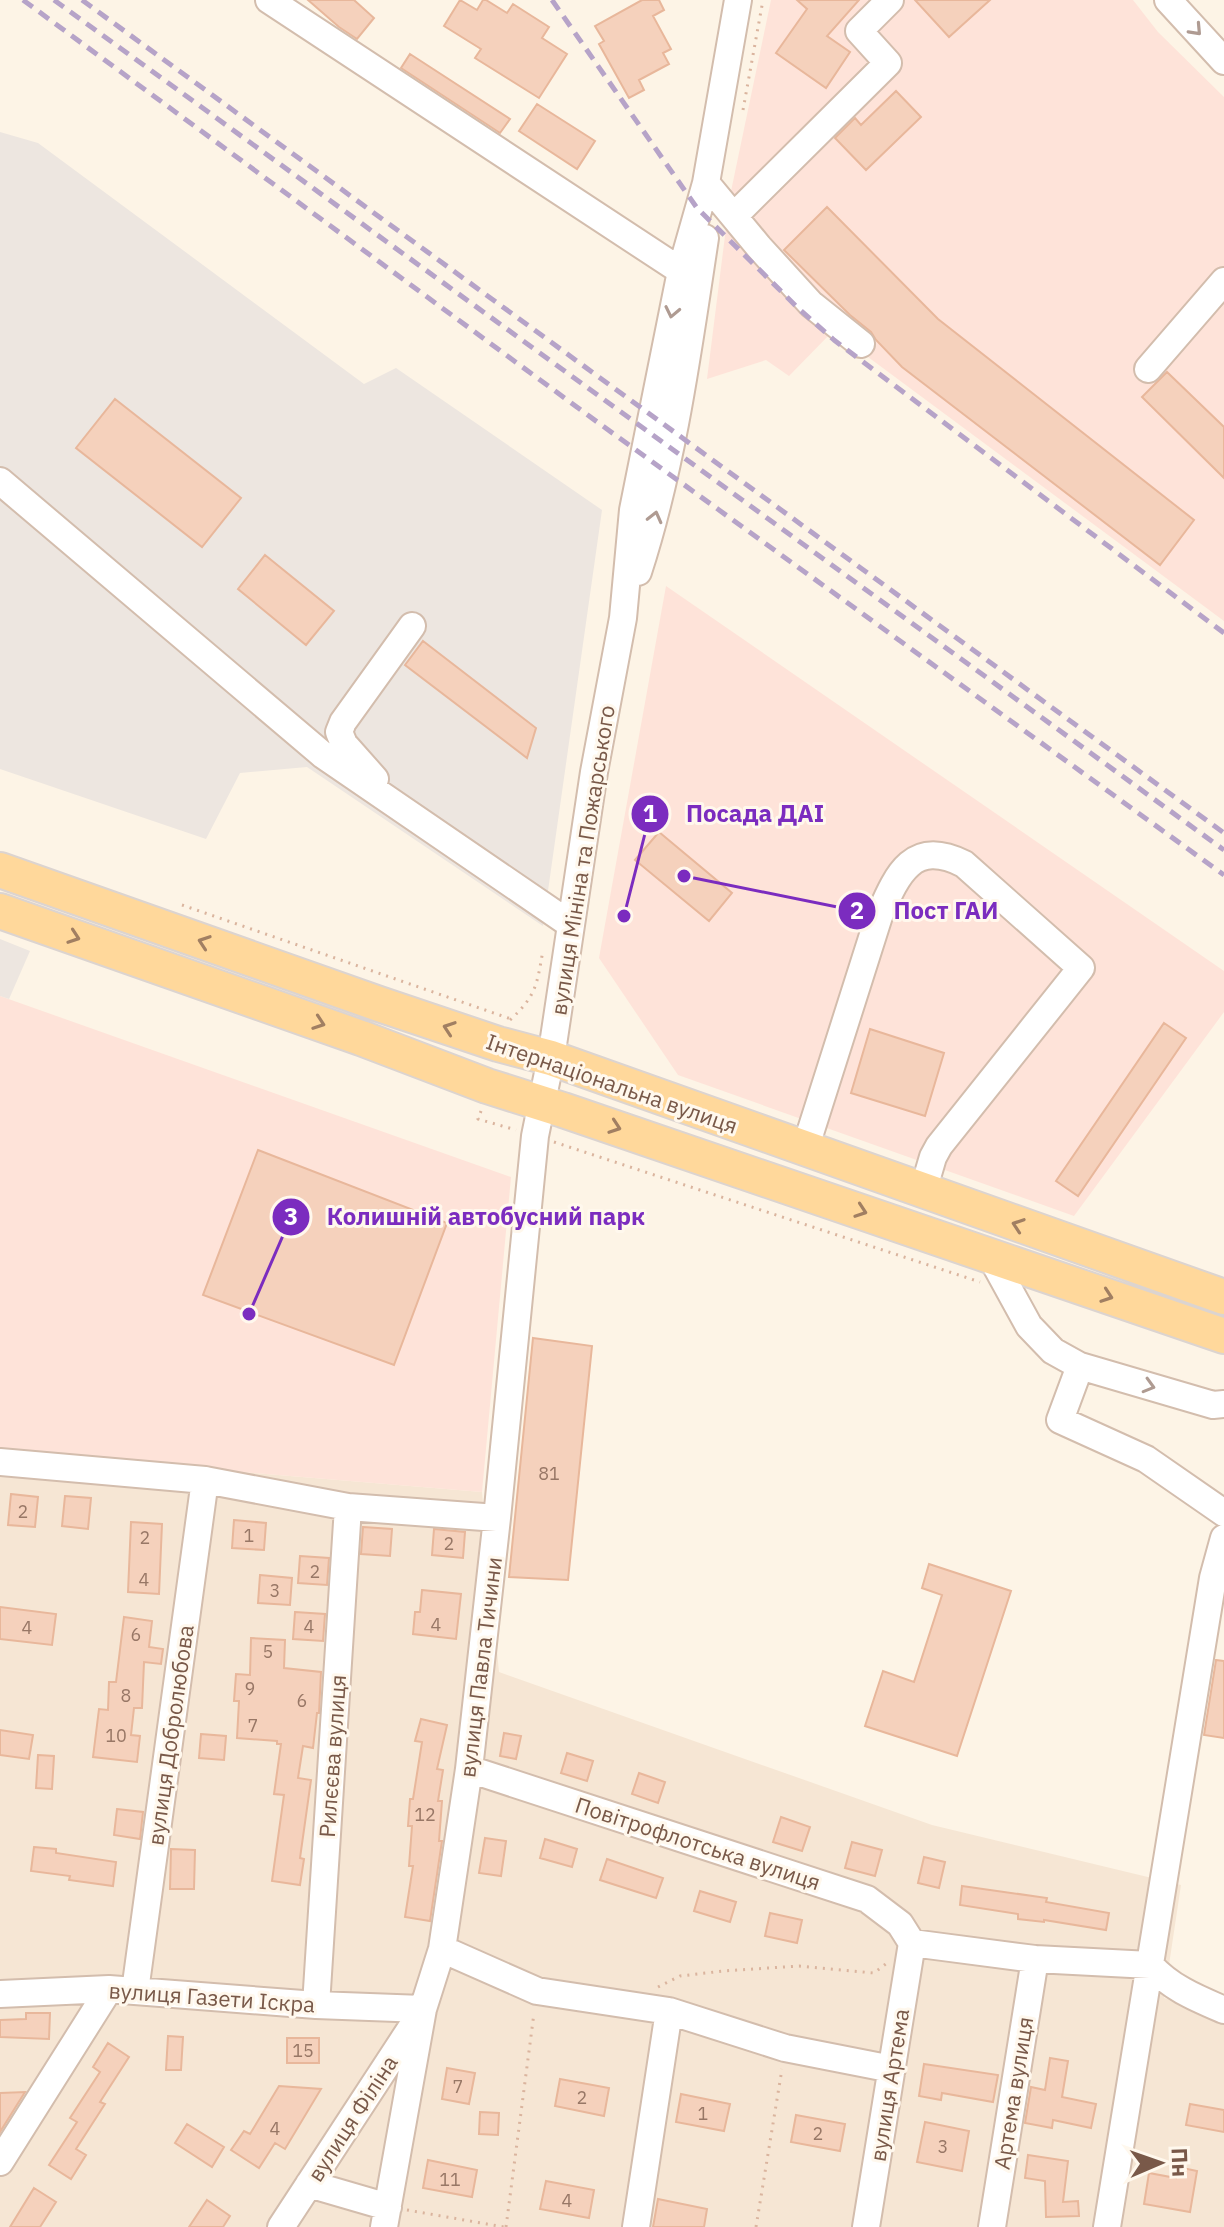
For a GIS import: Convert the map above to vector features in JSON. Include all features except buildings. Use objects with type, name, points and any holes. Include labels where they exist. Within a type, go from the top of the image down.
[{"type":"main road","name":"Інтернаціональна вулиця","points":[[0,870],[505,1031],[551,1058],[1224,1297]]},
{"type":"main road","name":"Інтернаціональна вулиця","points":[[0,911],[361,1038],[487,1086],[1224,1336]]},
{"type":"street","points":[[269,0],[681,271]]},
{"type":"street","name":"вулиця Мініна та Пожарського","points":[[541,1102],[551,1058],[560,918],[594,772],[623,618],[633,510],[681,271],[706,183],[738,0]]},
{"type":"street","points":[[734,216],[888,63],[859,31],[890,0]]},
{"type":"street","points":[[1169,0],[1224,61]]},
{"type":"street","points":[[706,183],[805,307],[861,344]]},
{"type":"street","name":"вулиця Мініна та Пожарського","points":[[623,618],[655,521],[683,385],[707,219],[706,183]]},
{"type":"street","points":[[1148,369],[1224,281]]},
{"type":"street","points":[[0,481],[323,755],[560,918]]},
{"type":"street","points":[[408,815],[344,744],[339,732],[412,626]]},
{"type":"street","points":[[805,1149],[879,916],[895,878],[906,866],[926,856],[952,858],[964,864],[1081,968],[939,1146],[923,1191]]},
{"type":"street","name":"вулиця Павла Тичини","points":[[386,2217],[423,2009],[442,1949],[469,1769],[541,1102]]},
{"type":"street","points":[[990,1255],[1029,1326],[1053,1351],[1080,1366],[1213,1405],[1224,1404]]},
{"type":"street","points":[[1080,1366],[1060,1420],[1146,1459],[1224,1513]]},
{"type":"street","points":[[0,1462],[205,1480],[348,1507],[497,1518]]},
{"type":"street","name":"вулиця Добролюбова","points":[[122,1990],[205,1480]]},
{"type":"street","name":"Рилєєва вулиця","points":[[316,2005],[348,1507]]},
{"type":"street","points":[[1107,2227],[1213,1578],[1224,1538]]},
{"type":"street","name":"Повітрофлотська вулиця","points":[[469,1769],[867,1899],[900,1924],[912,1943]]},
{"type":"street","points":[[912,1943],[1035,1959],[1150,1965],[1162,1979],[1180,1991],[1224,2010]]},
{"type":"street","name":"вулиця Артема","points":[[866,2227],[912,1943]]},
{"type":"street","points":[[442,1949],[537,1991],[669,2011],[785,2048],[892,2069]]},
{"type":"street","name":"Артема вулиця","points":[[992,2227],[1035,1959]]},
{"type":"street","points":[[0,2162],[122,1990]]},
{"type":"street","name":"вулиця Газети Іскра","points":[[0,1994],[122,1990],[316,2005],[423,2009]]},
{"type":"street","name":"вулиця Філіна","points":[[281,2227],[423,2009]]},
{"type":"street","points":[[636,2227],[669,2011]]},
{"type":"street","points":[[309,2184],[386,2217]]},
{"type":"path","points":[[182,905],[505,1031],[532,998],[560,918]]},
{"type":"path","points":[[487,1086],[478,1119],[1010,1292]]},
{"type":"path","points":[[626,2004],[680,1976],[799,1966],[874,1973],[912,1943]]},
{"type":"path","points":[[386,2217],[505,2227],[537,1991]]},
{"type":"path","points":[[756,2227],[785,2048]]},
{"type":"shaded area","points":[[771,0],[1133,0],[1158,32],[1224,97],[1224,621],[833,331],[789,376],[766,360],[707,379],[730,196]]},
{"type":"shaded area","points":[[0,132],[38,143],[364,384],[396,368],[602,510],[543,926],[307,767],[240,773],[206,839],[0,769]]},
{"type":"shaded area","points":[[666,586],[1224,971],[1224,1012],[1074,1216],[678,1075],[599,958]]},
{"type":"shaded area","points":[[0,939],[30,951],[9,999],[0,996]]},
{"type":"shaded area","points":[[0,996],[511,1177],[482,1492],[0,1452]]},
{"type":"shaded area","points":[[0,1452],[482,1492],[499,1672],[932,1825],[1181,1885],[1164,1998],[1224,2011],[1224,2227],[0,2227]]},
{"type":"railway","points":[[23,0],[600,424],[1224,875]]},
{"type":"railway","points":[[54,0],[1224,850]]},
{"type":"railway","points":[[82,0],[1224,833]]},
{"type":"railway","points":[[552,0],[697,208],[799,309],[834,340],[1224,633]]},
{"type":"place","name":"Пост ГАИ","points":[[684,876]]},
{"type":"place","name":"Посада ДАІ","points":[[624,916]]},
{"type":"place","name":"Колишній автобусний парк","points":[[249,1314]]}]
